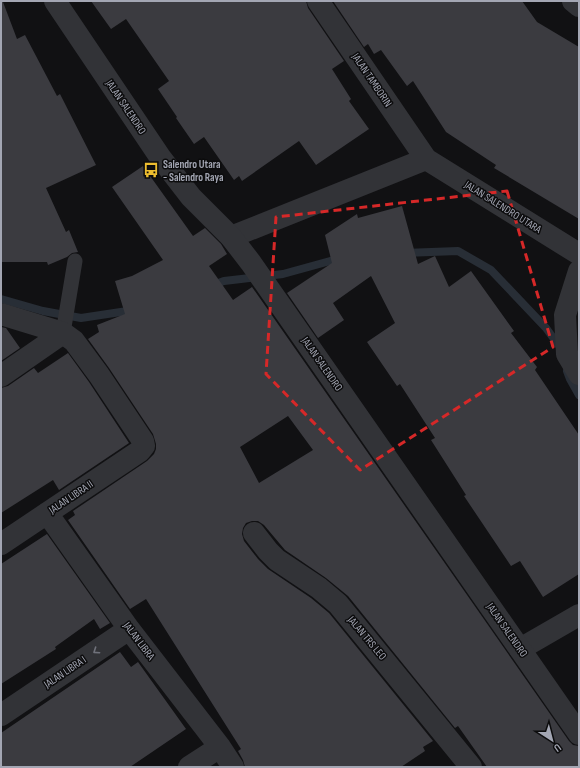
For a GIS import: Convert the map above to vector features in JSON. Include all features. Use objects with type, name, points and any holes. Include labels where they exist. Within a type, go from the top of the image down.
[{"type":"street","name":"JALAN SALENDRO","points":[[55,1],[160,157],[191,197],[231,236],[271,290],[579,734]]},
{"type":"street","name":"JALAN TAMBORIN","points":[[318,1],[426,159]]},
{"type":"street","points":[[573,1],[579,6]]},
{"type":"street","points":[[231,236],[426,159]]},
{"type":"street","name":"JALAN SALENDRO UTARA","points":[[426,159],[579,254]]},
{"type":"street","points":[[579,271],[565,315],[566,354],[579,374]]},
{"type":"street","points":[[1,314],[64,327]]},
{"type":"street","points":[[1,376],[64,327]]},
{"type":"street","name":"JALAN LIBRA II","points":[[1,544],[140,451],[144,446],[143,441],[99,375],[64,327]]},
{"type":"street","name":"JALAN LIBRA","points":[[47,513],[129,629],[220,747],[233,767]]},
{"type":"street","name":"JALAN TRS LEO","points":[[254,533],[277,560],[319,588],[338,604],[463,764]]},
{"type":"street","points":[[520,649],[579,616]]},
{"type":"street","name":"JALAN LIBRA I","points":[[1,715],[129,629]]},
{"type":"street","points":[[189,767],[220,747]]},
{"type":"lane","points":[[64,327],[75,261]]},
{"type":"highlighted area","points":[[507,191],[553,347],[360,470],[266,374],[276,217]]},
{"type":"building","points":[[91,1],[306,1],[308,8],[344,61],[332,69],[351,99],[349,101],[369,129],[316,165],[299,141],[242,181],[239,176],[234,180],[204,137],[194,144],[176,118],[177,117],[158,89],[169,81],[126,19],[111,29]]},
{"type":"building","points":[[333,1],[522,1],[537,22],[579,47],[579,219],[494,168],[496,165],[446,132],[413,81],[407,86],[381,50],[374,54],[368,44],[364,47]]},
{"type":"building","points":[[1,2],[3,2],[17,39],[25,35],[57,96],[60,94],[96,165],[46,188],[66,232],[69,230],[78,252],[72,253],[67,257],[48,265],[47,262],[1,262]]},
{"type":"building","points":[[143,166],[193,236],[205,228],[221,244],[227,254],[209,266],[233,300],[252,287],[569,741],[573,745],[579,746],[579,767],[487,767],[458,726],[455,728],[348,596],[326,578],[285,550],[264,525],[258,521],[252,521],[246,523],[242,534],[244,541],[258,559],[268,569],[311,598],[329,613],[433,741],[423,747],[425,751],[401,767],[245,767],[238,751],[241,749],[146,599],[130,609],[68,520],[75,515],[73,511],[147,461],[154,454],[156,449],[153,434],[88,339],[99,332],[97,325],[125,314],[115,281],[132,276],[163,260],[112,187]],"holes":[[[288,416],[313,450],[259,483],[240,447]]]},
{"type":"building","points":[[402,206],[418,264],[435,256],[449,287],[471,271],[514,331],[511,333],[537,367],[535,370],[579,435],[579,574],[543,597],[520,561],[511,566],[464,496],[466,495],[431,440],[435,438],[400,384],[397,386],[367,342],[395,323],[371,276],[333,303],[344,320],[318,338],[287,293],[332,263],[325,235],[357,214],[358,218]]},
{"type":"building","points":[[1,327],[6,328],[20,348],[1,361]]},
{"type":"building","points":[[68,353],[129,443],[59,490],[53,480],[1,513],[1,388],[8,386],[34,368],[38,373]]},
{"type":"building","points":[[47,534],[110,623],[100,629],[94,619],[55,647],[56,649],[1,684],[1,564]]},
{"type":"building","points":[[120,652],[131,667],[138,662],[186,729],[130,767],[1,767],[1,733]]},
{"type":"waterway","points":[[404,253],[458,251],[491,270],[546,328],[562,350]]},
{"type":"waterway","points":[[210,286],[224,281],[283,274],[341,258]]},
{"type":"waterway","points":[[1,299],[43,311],[81,318],[134,310]]},
{"type":"waterway","points":[[567,371],[579,395]]},
{"type":"place","name":"Salendro Utara - Salendro Raya","points":[[151,170]]}]
